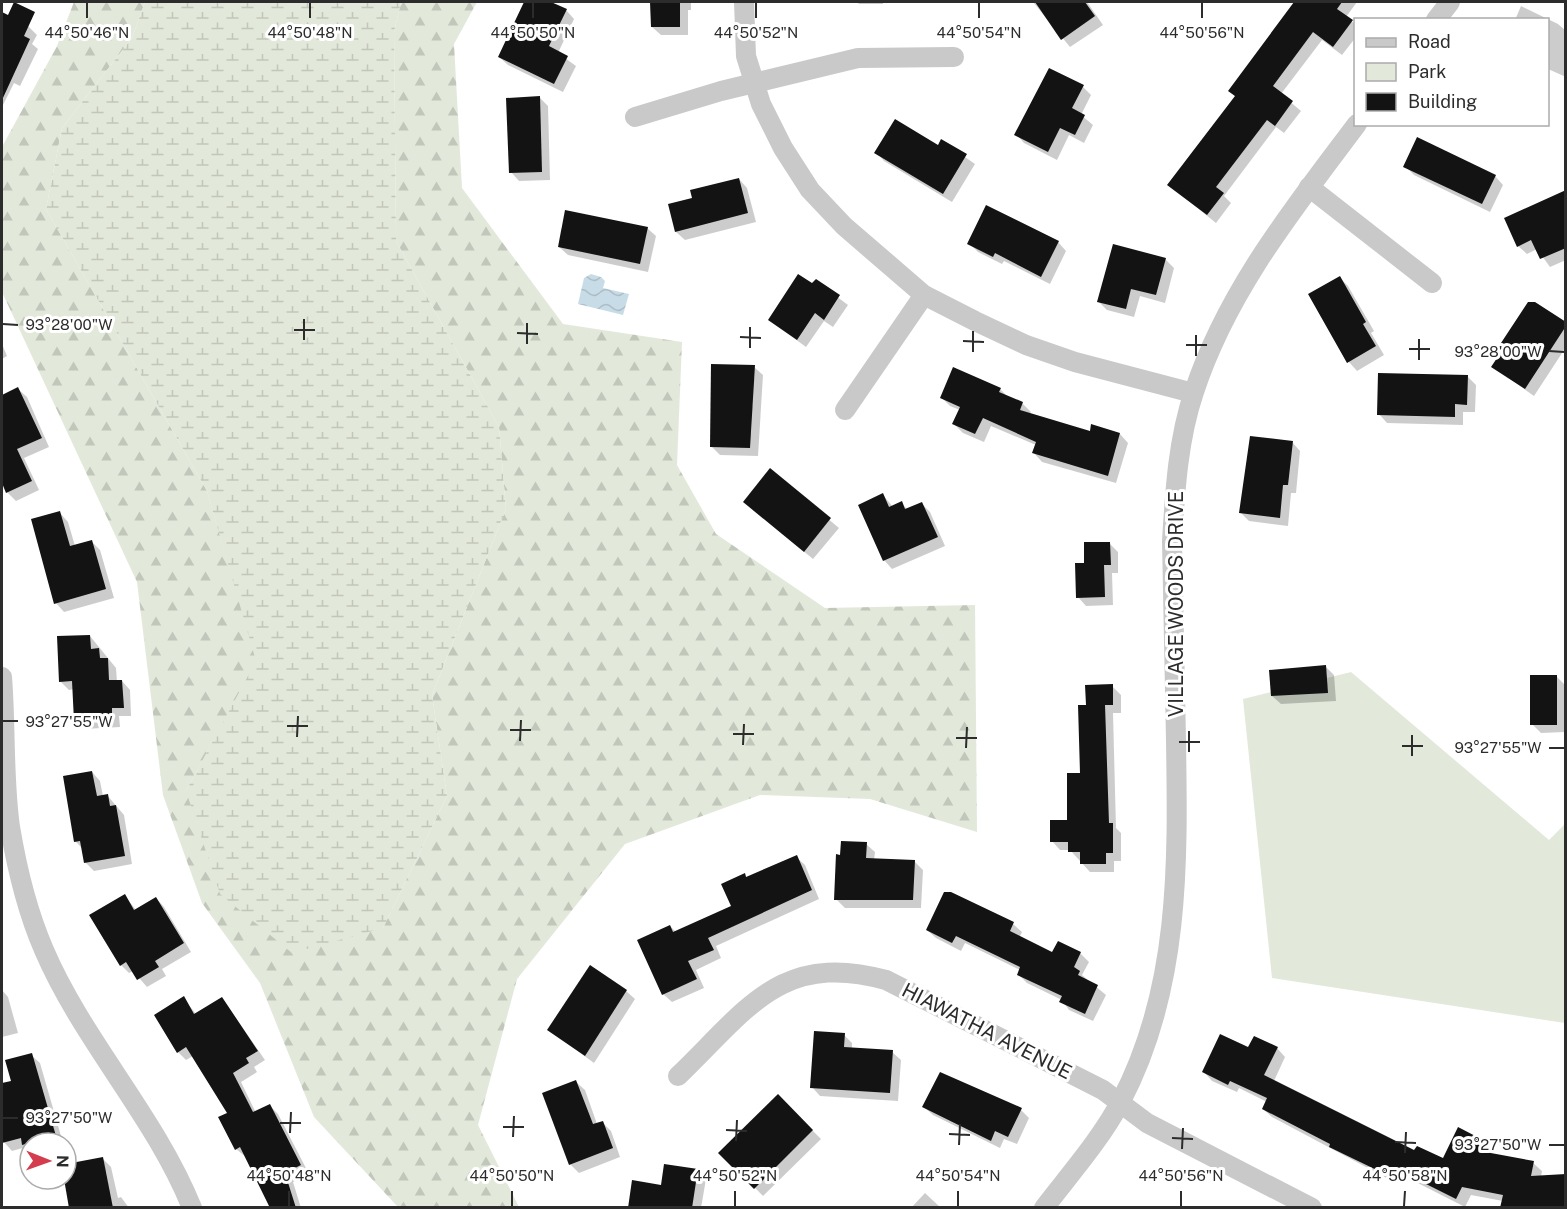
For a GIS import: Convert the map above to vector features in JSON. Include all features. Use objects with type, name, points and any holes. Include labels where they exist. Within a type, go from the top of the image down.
[{"type":"street","points":[[744,2],[746,56],[761,104],[783,148],[810,190],[844,226],[924,295],[1026,345],[1075,362],[1193,393]]},
{"type":"street","points":[[1438,18],[1450,2]]},
{"type":"street","points":[[634,117],[754,83],[858,58],[954,57]]},
{"type":"street","name":"VILLAGE WOODS DRIVE","points":[[1044,1208],[1078,1165],[1120,1102],[1138,1063],[1160,994],[1174,922],[1178,850],[1172,541],[1175,490],[1193,393],[1234,302],[1262,253],[1356,126]]},
{"type":"street","points":[[1310,187],[1432,283]]},
{"type":"street","points":[[845,411],[924,295]]},
{"type":"street","points":[[2,677],[10,826],[22,889],[44,950],[74,1008],[150,1129],[192,1208]]},
{"type":"street","name":"HIAWATHA AVENUE","points":[[678,1076],[766,992],[796,977],[828,970],[856,972],[886,980],[1103,1090],[1147,1123],[1305,1206]]},
{"type":"green space","points":[[74,2],[145,2],[132,38],[62,128],[46,209],[207,491],[257,661],[186,791],[383,928],[447,796],[432,695],[506,509],[499,427],[396,241],[394,32],[401,2],[477,2],[454,44],[462,188],[563,324],[682,342],[677,465],[716,534],[825,608],[975,605],[977,832],[870,799],[760,795],[625,844],[517,979],[478,1125],[519,1207],[398,1207],[314,1117],[260,983],[202,903],[163,795],[137,582],[2,292],[2,147],[57,46]]},
{"type":"green space","points":[[145,2],[401,2],[394,32],[396,241],[499,427],[506,509],[432,695],[447,796],[383,928],[292,953],[220,894],[186,791],[256,661],[207,491],[46,209],[62,128],[132,38]]},
{"type":"green space","points":[[1351,672],[1549,840],[1565,824],[1565,1023],[1272,978],[1243,699]]},
{"type":"water","points":[[591,274],[605,281],[603,288],[629,294],[623,315],[578,304],[584,278]]},
{"type":"building","points":[[14,2],[35,12],[24,36],[30,39],[2,100],[2,12],[8,15]]},
{"type":"building","points":[[524,2],[551,2],[567,9],[549,46],[568,56],[554,84],[498,57]]},
{"type":"building","points":[[650,2],[680,2],[680,27],[651,27]]},
{"type":"building","points":[[1035,2],[1085,2],[1095,16],[1061,40]]},
{"type":"building","points":[[1294,2],[1342,2],[1337,9],[1353,20],[1333,47],[1313,32],[1273,86],[1293,101],[1275,126],[1267,120],[1216,187],[1224,193],[1207,215],[1167,185],[1235,96],[1228,91]]},
{"type":"building","points":[[1049,68],[1084,85],[1072,108],[1085,115],[1075,135],[1060,128],[1048,152],[1014,135]]},
{"type":"building","points":[[540,96],[542,172],[509,173],[506,98]]},
{"type":"building","points":[[895,119],[938,145],[941,139],[967,154],[943,194],[874,153]]},
{"type":"building","points":[[1417,137],[1496,175],[1482,204],[1403,167]]},
{"type":"building","points":[[739,178],[748,213],[675,232],[668,204],[692,198],[690,190]]},
{"type":"building","points":[[1566,190],[1566,248],[1540,259],[1531,240],[1517,247],[1504,218]]},
{"type":"building","points":[[986,205],[1059,241],[1041,277],[995,253],[993,257],[967,244]]},
{"type":"building","points":[[565,210],[648,227],[640,264],[558,247]]},
{"type":"building","points":[[1113,244],[1166,258],[1156,295],[1131,289],[1126,309],[1097,302]]},
{"type":"building","points":[[798,274],[812,283],[816,279],[840,295],[824,320],[815,313],[797,340],[768,320]]},
{"type":"building","points":[[1340,276],[1366,322],[1363,324],[1376,346],[1347,363],[1308,294]]},
{"type":"building","points":[[1528,302],[1535,302],[1566,322],[1566,326],[1525,389],[1491,367],[1505,346],[1501,343]]},
{"type":"building","points":[[711,364],[755,365],[750,448],[710,447]]},
{"type":"building","points":[[953,367],[1001,388],[999,392],[1023,402],[1020,410],[1090,431],[1091,424],[1120,433],[1108,476],[1032,453],[1036,442],[983,418],[975,434],[952,424],[960,407],[940,398]]},
{"type":"building","points":[[1378,373],[1468,375],[1467,405],[1455,404],[1455,417],[1377,415]]},
{"type":"building","points":[[18,387],[42,438],[17,449],[32,481],[6,493],[2,483],[2,395]]},
{"type":"building","points":[[1250,436],[1293,441],[1288,485],[1283,485],[1280,518],[1239,513]]},
{"type":"building","points":[[770,468],[831,518],[804,552],[743,502]]},
{"type":"building","points":[[883,493],[889,507],[902,501],[905,509],[922,502],[938,537],[883,561],[858,505]]},
{"type":"building","points":[[60,511],[70,546],[92,540],[106,589],[54,604],[31,519]]},
{"type":"building","points":[[1084,542],[1110,542],[1111,565],[1104,565],[1105,597],[1076,598],[1075,563],[1084,563]]},
{"type":"building","points":[[90,635],[91,649],[99,648],[100,658],[108,658],[109,680],[122,680],[124,708],[112,708],[112,719],[74,721],[72,681],[59,682],[57,636]]},
{"type":"building","points":[[1326,665],[1328,693],[1271,696],[1269,670]]},
{"type":"building","points":[[1530,675],[1557,675],[1557,725],[1530,725]]},
{"type":"building","points":[[1113,684],[1113,705],[1105,705],[1109,823],[1113,823],[1113,853],[1106,853],[1106,864],[1080,864],[1080,852],[1068,852],[1068,842],[1050,842],[1050,820],[1067,820],[1067,773],[1080,773],[1078,705],[1086,705],[1085,685]]},
{"type":"building","points":[[92,771],[97,796],[108,794],[110,806],[116,805],[125,856],[84,863],[80,841],[74,842],[63,776]]},
{"type":"building","points":[[841,841],[867,842],[866,858],[915,860],[913,900],[834,900],[836,854],[840,855]]},
{"type":"building","points":[[797,855],[812,890],[708,938],[714,950],[688,961],[697,979],[662,995],[637,940],[670,925],[673,932],[731,906],[721,884],[745,873],[746,877]]},
{"type":"building","points":[[944,892],[951,892],[1014,922],[1010,931],[1052,952],[1058,941],[1081,952],[1074,967],[1080,971],[1078,975],[1098,985],[1085,1014],[1059,1002],[1062,996],[1017,975],[1020,967],[956,936],[952,943],[926,930]]},
{"type":"building","points":[[125,894],[134,910],[156,897],[184,943],[155,961],[159,967],[137,980],[126,962],[120,966],[89,915]]},
{"type":"building","points":[[590,965],[627,990],[585,1056],[547,1030]]},
{"type":"building","points":[[184,996],[194,1014],[222,997],[258,1051],[246,1058],[249,1063],[233,1073],[253,1112],[270,1104],[301,1165],[285,1173],[296,1208],[270,1208],[240,1147],[235,1150],[218,1117],[227,1113],[186,1047],[177,1053],[154,1015]]},
{"type":"building","points":[[814,1031],[845,1033],[844,1047],[893,1050],[890,1093],[810,1088]]},
{"type":"building","points":[[1220,1034],[1248,1047],[1254,1036],[1278,1047],[1264,1075],[1414,1150],[1417,1146],[1443,1158],[1458,1127],[1485,1141],[1480,1151],[1534,1161],[1531,1176],[1566,1174],[1566,1207],[1500,1208],[1503,1195],[1462,1187],[1456,1199],[1392,1167],[1387,1175],[1329,1147],[1330,1144],[1262,1109],[1267,1098],[1230,1081],[1228,1085],[1202,1072]]},
{"type":"building","points":[[32,1053],[55,1131],[18,1131],[18,1139],[2,1143],[2,1083],[11,1081],[5,1060]]},
{"type":"building","points":[[940,1072],[1022,1108],[1008,1137],[995,1131],[991,1141],[922,1107]]},
{"type":"building","points":[[576,1080],[593,1124],[603,1121],[613,1148],[569,1165],[542,1093]]},
{"type":"building","points":[[778,1094],[813,1130],[754,1189],[718,1153]]},
{"type":"building","points":[[103,1157],[113,1208],[69,1208],[66,1191],[78,1191],[78,1162]]},
{"type":"building","points":[[664,1164],[698,1169],[692,1208],[628,1208],[632,1180],[661,1185]]}]
